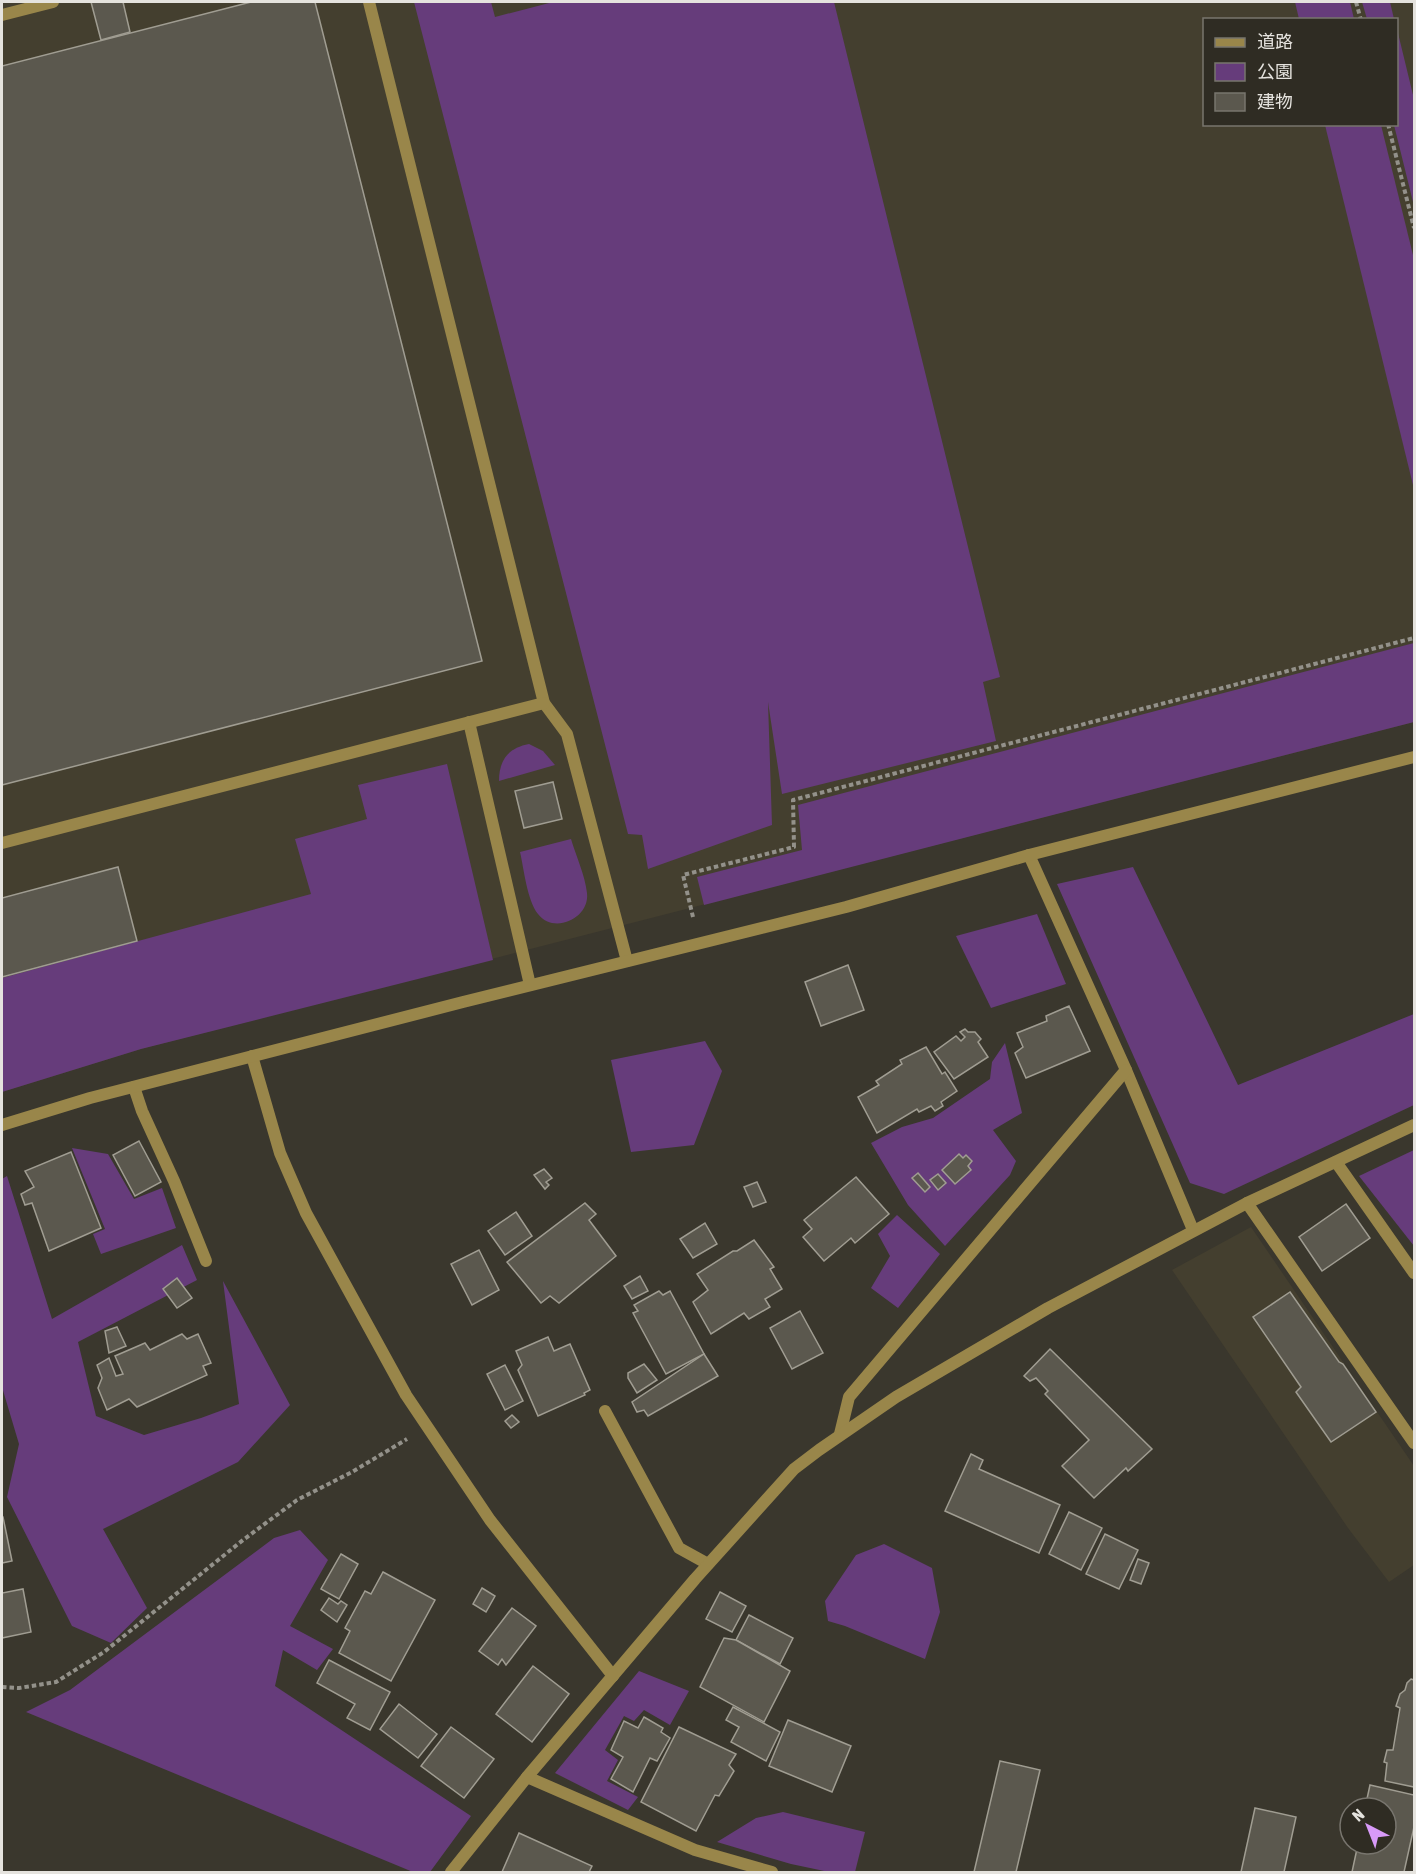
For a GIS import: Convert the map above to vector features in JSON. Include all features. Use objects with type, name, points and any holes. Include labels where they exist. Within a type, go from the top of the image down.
[{"type":"street","points":[[2,15],[53,2]]},
{"type":"street","points":[[369,2],[544,703],[567,734],[627,961]]},
{"type":"street","points":[[2,843],[544,703]]},
{"type":"street","points":[[469,722],[530,985]]},
{"type":"street","points":[[2,1125],[90,1098],[846,907],[1029,855],[1414,757]]},
{"type":"street","points":[[1029,855],[1126,1070],[1193,1230]]},
{"type":"street","points":[[252,1056],[280,1153],[306,1213],[406,1395],[490,1520],[613,1676]]},
{"type":"street","points":[[840,1434],[849,1397],[1126,1070]]},
{"type":"street","points":[[134,1087],[206,1261]]},
{"type":"street","points":[[451,1872],[527,1777],[708,1564],[794,1469],[840,1434],[896,1397],[1048,1308],[1247,1203],[1414,1125]]},
{"type":"street","points":[[1336,1162],[1414,1273]]},
{"type":"street","points":[[1247,1203],[1414,1443]]},
{"type":"street","points":[[605,1411],[679,1548],[708,1564]]},
{"type":"street","points":[[527,1777],[695,1850],[772,1872]]},
{"type":"path","points":[[1356,2],[1360,18]]},
{"type":"path","points":[[1388,126],[1414,228]]},
{"type":"path","points":[[693,917],[683,875],[794,847],[793,800],[1414,638]]},
{"type":"path","points":[[2,1687],[19,1688],[56,1682],[104,1652],[243,1540],[297,1500],[352,1472],[428,1427]]},
{"type":"shaded area","points":[[2,2],[1414,2],[1414,722],[141,1049],[2,1092]]},
{"type":"shaded area","points":[[1251,1227],[1414,1466],[1414,1565],[1389,1582],[1348,1528],[1172,1270]]},
{"type":"green space","points":[[414,2],[491,2],[495,17],[553,2],[834,2],[1000,677],[983,682],[996,741],[782,794],[768,702],[772,825],[648,869],[642,835],[628,834]]},
{"type":"green space","points":[[1295,2],[1350,2],[1354,18],[1299,18]]},
{"type":"green space","points":[[1362,2],[1390,2],[1394,18],[1367,18]]},
{"type":"green space","points":[[1398,33],[1414,99],[1414,206],[1394,126],[1398,126]]},
{"type":"green space","points":[[1325,126],[1381,126],[1414,259],[1414,489]]},
{"type":"green space","points":[[1414,643],[1414,722],[704,905],[697,877],[802,850],[798,805]]},
{"type":"green space","points":[[529,744],[543,751],[555,765],[499,781],[499,774],[506,756],[515,749]]},
{"type":"green space","points":[[447,764],[493,960],[141,1049],[2,1092],[2,978],[311,894],[295,839],[367,819],[358,785]]},
{"type":"green space","points":[[571,839],[584,879],[586,902],[583,910],[570,921],[553,923],[545,920],[534,908],[520,852]]},
{"type":"green space","points":[[1133,867],[1238,1085],[1414,1014],[1414,1105],[1224,1194],[1190,1183],[1057,884]]},
{"type":"green space","points":[[1037,914],[1066,984],[991,1008],[956,936]]},
{"type":"green space","points":[[705,1041],[722,1071],[694,1145],[631,1152],[611,1060]]},
{"type":"green space","points":[[1005,1043],[1022,1113],[993,1130],[1016,1161],[1010,1175],[945,1246],[908,1205],[871,1143],[902,1127],[933,1118],[990,1079],[992,1062]]},
{"type":"green space","points":[[72,1148],[108,1154],[134,1199],[162,1188],[176,1228],[101,1254],[93,1234],[105,1229]]},
{"type":"green space","points":[[1414,1150],[1414,1246],[1359,1176]]},
{"type":"green space","points":[[7,1176],[52,1319],[182,1245],[197,1280],[78,1342],[96,1416],[144,1435],[239,1404],[223,1281],[290,1405],[238,1462],[103,1529],[147,1608],[111,1643],[72,1626],[7,1497],[19,1444],[2,1387],[2,1179]]},
{"type":"green space","points":[[897,1215],[940,1254],[898,1308],[871,1288],[890,1256],[878,1234]]},
{"type":"green space","points":[[300,1530],[328,1560],[290,1626],[333,1649],[317,1670],[283,1650],[275,1686],[471,1816],[430,1872],[413,1872],[26,1712],[70,1690],[274,1538]]},
{"type":"green space","points":[[884,1544],[932,1568],[940,1612],[925,1659],[828,1621],[825,1601],[856,1555]]},
{"type":"green space","points":[[639,1671],[689,1691],[670,1725],[644,1710],[634,1721],[624,1716],[605,1750],[618,1760],[607,1781],[638,1797],[628,1810],[555,1773]]},
{"type":"green space","points":[[783,1812],[865,1832],[855,1872],[829,1872],[791,1864],[717,1842],[756,1818]]},
{"type":"building","points":[[91,2],[123,2],[130,32],[101,40]]},
{"type":"building","points":[[251,2],[315,2],[482,661],[2,785],[2,66]]},
{"type":"building","points":[[553,782],[562,819],[524,828],[515,791]]},
{"type":"building","points":[[118,867],[137,941],[2,977],[2,898]]},
{"type":"building","points":[[848,965],[864,1010],[821,1026],[805,982]]},
{"type":"building","points":[[1069,1006],[1090,1051],[1026,1078],[1015,1053],[1023,1047],[1017,1033],[1047,1021],[1046,1016]]},
{"type":"building","points":[[965,1029],[968,1032],[975,1032],[981,1039],[978,1042],[988,1057],[954,1079],[934,1052],[956,1036],[961,1041],[965,1037],[960,1032]]},
{"type":"building","points":[[926,1047],[942,1074],[945,1072],[957,1091],[941,1102],[943,1106],[935,1111],[931,1106],[919,1112],[917,1109],[877,1133],[858,1097],[879,1085],[876,1081],[902,1064],[900,1060]]},
{"type":"building","points":[[139,1141],[161,1182],[135,1196],[113,1155]]},
{"type":"building","points":[[71,1152],[101,1228],[49,1251],[32,1203],[25,1205],[21,1194],[34,1187],[25,1171]]},
{"type":"building","points":[[959,1154],[963,1158],[966,1155],[972,1161],[968,1166],[971,1170],[955,1184],[942,1170]]},
{"type":"building","points":[[544,1169],[552,1178],[546,1182],[549,1185],[545,1189],[534,1175]]},
{"type":"building","points":[[918,1173],[930,1187],[925,1192],[912,1178]]},
{"type":"building","points":[[938,1174],[946,1183],[938,1190],[930,1180]]},
{"type":"building","points":[[856,1177],[889,1214],[855,1243],[851,1238],[824,1261],[803,1237],[812,1229],[804,1220]]},
{"type":"building","points":[[757,1182],[766,1202],[753,1207],[744,1187]]},
{"type":"building","points":[[585,1203],[596,1214],[589,1220],[616,1256],[559,1303],[550,1296],[541,1303],[507,1262]]},
{"type":"building","points":[[1346,1204],[1370,1238],[1322,1271],[1299,1237]]},
{"type":"building","points":[[516,1212],[532,1236],[505,1255],[488,1231]]},
{"type":"building","points":[[705,1223],[717,1244],[693,1258],[680,1239]]},
{"type":"building","points":[[754,1240],[774,1267],[770,1269],[782,1289],[765,1299],[770,1307],[749,1319],[744,1313],[711,1334],[693,1302],[708,1290],[697,1274]]},
{"type":"building","points":[[479,1250],[499,1290],[472,1305],[451,1264]]},
{"type":"building","points":[[640,1276],[648,1291],[632,1299],[624,1286]]},
{"type":"building","points":[[177,1278],[192,1298],[177,1308],[163,1289]]},
{"type":"building","points":[[659,1291],[663,1295],[670,1291],[704,1354],[666,1374],[633,1313],[638,1311],[634,1305]]},
{"type":"building","points":[[1290,1292],[1376,1412],[1331,1442],[1296,1392],[1301,1387],[1253,1317]]},
{"type":"building","points":[[800,1311],[823,1353],[792,1369],[770,1328]]},
{"type":"building","points":[[117,1327],[126,1346],[109,1353],[105,1331]]},
{"type":"building","points":[[182,1334],[187,1339],[198,1334],[211,1363],[203,1366],[207,1375],[137,1407],[129,1399],[107,1410],[98,1388],[102,1378],[97,1365],[109,1358],[116,1376],[123,1374],[115,1356],[145,1343],[150,1350]]},
{"type":"building","points":[[548,1337],[554,1351],[570,1344],[590,1390],[584,1393],[585,1395],[538,1416],[518,1370],[522,1365],[516,1351]]},
{"type":"building","points":[[1050,1349],[1152,1449],[1128,1471],[1126,1468],[1094,1498],[1062,1466],[1089,1440],[1045,1394],[1048,1391],[1036,1378],[1030,1381],[1024,1376]]},
{"type":"building","points":[[704,1354],[718,1376],[648,1416],[644,1410],[637,1412],[632,1402]]},
{"type":"building","points":[[644,1364],[657,1380],[637,1393],[628,1378],[628,1373]]},
{"type":"building","points":[[505,1365],[523,1401],[505,1410],[487,1374]]},
{"type":"building","points":[[512,1415],[519,1422],[511,1428],[505,1421]]},
{"type":"building","points":[[971,1454],[983,1460],[979,1469],[1060,1505],[1039,1553],[945,1511]]},
{"type":"building","points":[[1069,1512],[1102,1528],[1081,1570],[1049,1554]]},
{"type":"building","points":[[2,1517],[12,1561],[2,1563]]},
{"type":"building","points":[[1105,1534],[1138,1550],[1119,1589],[1086,1574]]},
{"type":"building","points":[[341,1554],[358,1564],[339,1599],[321,1589]]},
{"type":"building","points":[[1138,1559],[1149,1563],[1141,1584],[1130,1580]]},
{"type":"building","points":[[383,1572],[435,1600],[391,1681],[339,1653],[350,1631],[345,1628],[365,1591],[371,1594]]},
{"type":"building","points":[[482,1588],[495,1596],[486,1612],[473,1604]]},
{"type":"building","points":[[23,1589],[31,1632],[2,1638],[2,1593]]},
{"type":"building","points":[[720,1592],[746,1606],[732,1632],[706,1619]]},
{"type":"building","points":[[329,1598],[338,1604],[341,1601],[347,1605],[337,1622],[321,1610]]},
{"type":"building","points":[[512,1608],[536,1626],[506,1665],[502,1659],[498,1665],[479,1651]]},
{"type":"building","points":[[749,1615],[793,1638],[780,1664],[736,1640]]},
{"type":"building","points":[[724,1638],[736,1640],[790,1671],[764,1722],[700,1687]]},
{"type":"building","points":[[329,1660],[390,1692],[370,1730],[347,1718],[355,1704],[317,1683]]},
{"type":"building","points":[[533,1666],[569,1694],[532,1742],[496,1714]]},
{"type":"building","points":[[1411,1679],[1414,1680],[1414,1787],[1385,1781],[1387,1763],[1384,1762],[1387,1750],[1393,1750],[1400,1708],[1396,1706],[1400,1694]]},
{"type":"building","points":[[399,1704],[437,1734],[418,1758],[380,1729]]},
{"type":"building","points":[[733,1707],[780,1732],[766,1761],[731,1742],[739,1727],[726,1720]]},
{"type":"building","points":[[644,1717],[663,1728],[661,1732],[670,1738],[657,1761],[650,1758],[633,1792],[611,1779],[623,1757],[611,1750],[624,1721],[638,1728]]},
{"type":"building","points":[[788,1720],[851,1746],[832,1792],[769,1766]]},
{"type":"building","points":[[451,1727],[494,1759],[464,1798],[421,1766]]},
{"type":"building","points":[[679,1727],[736,1754],[729,1765],[734,1771],[719,1796],[715,1795],[696,1831],[641,1802]]},
{"type":"building","points":[[1000,1761],[1040,1770],[1016,1872],[974,1872]]},
{"type":"building","points":[[1370,1785],[1414,1795],[1414,1827],[1404,1872],[1352,1872],[1355,1856],[1398,1856],[1398,1796],[1368,1796]]},
{"type":"building","points":[[1255,1808],[1296,1817],[1284,1872],[1241,1872]]},
{"type":"building","points":[[519,1833],[592,1866],[589,1872],[502,1872]]}]
